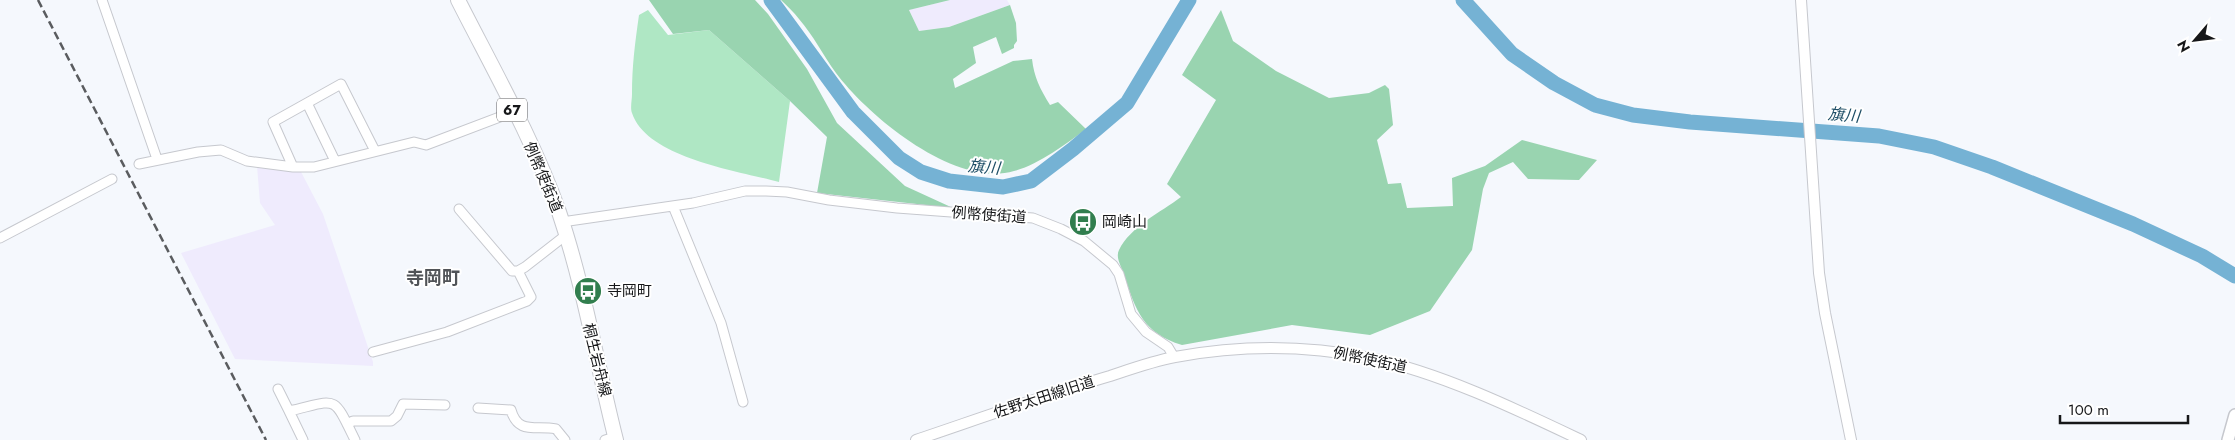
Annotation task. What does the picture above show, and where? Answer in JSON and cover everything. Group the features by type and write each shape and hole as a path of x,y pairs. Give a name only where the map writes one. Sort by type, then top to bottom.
{"main road":[{"name":"例幣使街道","path":"458,0 546,180 564,228"},
{"name":"桐生岩舟線","path":"564,228 612,439"},
{"path":"2228,440 2235,415"}],"street":[{"path":"102,0 157,159"},
{"path":"1801,0 1819,273 1851,440"},
{"path":"294,167 272,122 341,84 375,151"},
{"path":"307,103 336,161"},
{"path":"139,164 157,159 221,150 247,161 294,167 314,167 414,142 426,145 513,112"},
{"path":"0,238 112,179"},
{"name":"例幣使街道","path":"564,228 745,192 766,191 787,192 829,200 1011,216 1046,222 1084,241 1113,265 1119,274 1131,314 1146,332 1168,347 1174,357 1227,350 1263,348 1311,349 1372,358 1437,378 1581,440"},
{"path":"673,206 721,322 744,402"},
{"path":"459,209 512,271 518,271 564,228"},
{"path":"373,352 447,332 528,301 531,297 518,271"},
{"name":"佐野太田線旧道","path":"916,440 1062,390 1174,357"},
{"path":"278,388 303,440"},
{"path":"289,412 329,402 338,406 355,440"},
{"path":"347,424 353,421 391,421 403,404 445,405"},
{"path":"478,408 511,410 519,425 526,428 556,428 565,440"}],"shaded area":[{"path":"950,0 1007,0 1010,5 949,27 919,31 909,10"},
{"path":"257,166 300,170 323,214 373,366 235,359 181,253 275,225 260,203"}],"green space":[{"path":"649,0 755,0 768,14 807,69 837,123 905,186 953,208 817,193 827,137 790,101 709,30 673,34"},
{"path":"781,0 950,0 909,10 919,31 949,27 1010,5 1016,23 1017,41 1014,48 1002,54 996,37 973,47 976,63 953,79 955,88 1013,61 1032,59 1038,83 1050,105 1058,102 1086,129 1042,159 1014,171 991,173 966,169 940,159 915,145 891,128 851,91 836,73 804,25"},
{"path":"648,10 668,35 709,30 790,101 779,182 718,167 674,152 656,141 641,128 631,111 631,106 639,15"},
{"path":"1221,10 1233,41 1276,71 1329,98 1369,93 1385,85 1389,89 1393,125 1377,140 1388,184 1401,183 1407,208 1453,206 1452,178 1485,166 1522,140 1597,160 1579,180 1528,179 1513,162 1489,173 1483,189 1472,250 1430,311 1370,335 1292,325 1182,345 1169,340 1150,327 1137,310 1119,262 1118,253 1124,242 1138,227 1181,197 1167,184 1216,100 1182,75"}],"waterway":[{"name":"旗川","path":"771,0 853,112 899,158 921,172 949,181 1003,187 1031,181 1073,149 1127,103 1189,0"},
{"name":"旗川","path":"1463,0 1512,54 1554,83 1595,105 1633,115 1690,122 1879,136 1934,147 1992,167 2133,224 2202,256 2235,276"}],"railway":[{"path":"38,0 266,440"}],"place":[{"name":"岡崎山","path":"1083,222"},
{"name":"寺岡町","path":"588,291"}],"district":[{"name":"寺岡町","path":"433,278"}]}
